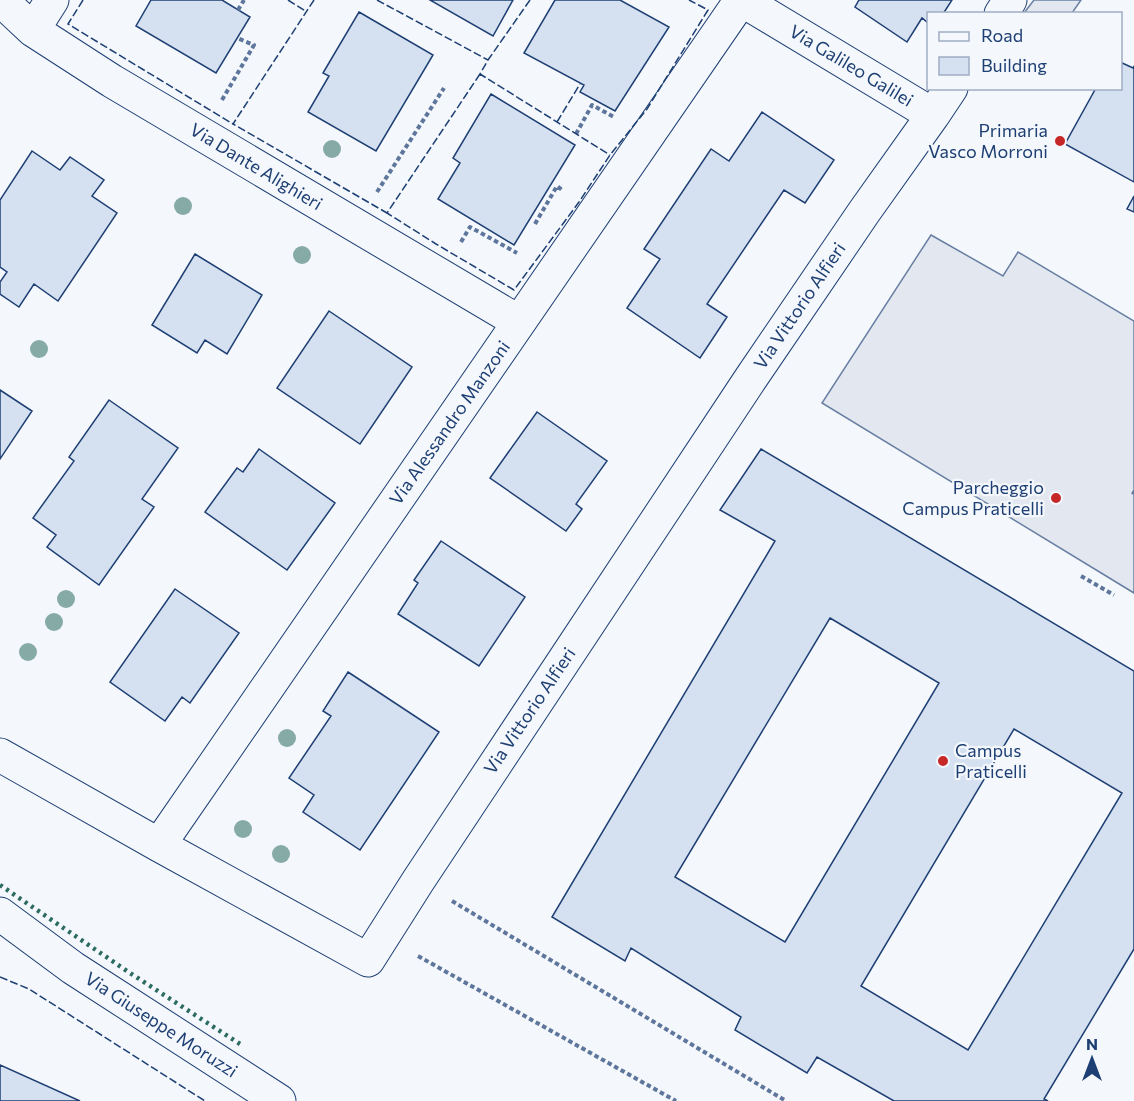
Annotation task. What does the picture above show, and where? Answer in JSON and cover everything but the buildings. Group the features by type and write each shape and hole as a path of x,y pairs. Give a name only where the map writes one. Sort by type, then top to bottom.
{"street":[{"name":"Via Dante Alighieri","path":"1,0 33,30 112,81 519,322"},
{"path":"33,30 52,0"},
{"name":"Via Galileo Galilei","path":"742,0 933,115 950,90"},
{"name":"Via Alessandro Manzoni","path":"159,845 742,0"},
{"name":"Via Vittorio Alfieri","path":"0,754 368,960 751,378 933,115"},
{"name":"Via Giuseppe Moruzzi","path":"0,914 73,968 279,1101"},
{"name":"Via Giuseppe Moruzzi","path":"0,933 73,968"}],"path":[{"path":"238,10 244,0"},
{"path":"202,134 254,45 237,38"},
{"path":"355,226 444,88"},
{"path":"576,134 592,105 617,119"},
{"path":"534,225 557,186 597,212"},
{"path":"440,276 470,227 517,253 523,244"},
{"path":"1081,576 1114,595"},
{"path":"418,881 786,1101"},
{"path":"383,936 676,1101"}],"shaded area":[{"path":"1034,0 1081,0 1073,12 1025,12"},
{"name":"Parcheggio Campus Praticelli","path":"931,235 1003,276 1018,252 1134,321 1134,593 822,403"}],"hedge":[{"path":"0,885 240,1044"}],"fence":[{"path":"83,0 68,24 233,124"},
{"path":"288,0 307,12"},
{"path":"314,0 233,124 387,213"},
{"path":"377,0 488,60"},
{"path":"530,0 480,74 610,155"},
{"path":"480,74 387,213 514,290 579,202 610,155 647,109 708,10 689,0"},
{"path":"557,122 580,84"},
{"path":"0,977 29,989 205,1101"}],"place":[{"name":"Primaria Vasco Morroni","path":"1060,141"},
{"name":"Parcheggio Campus Praticelli","path":"1056,498"},
{"name":"Campus Praticelli","path":"943,761"}]}
